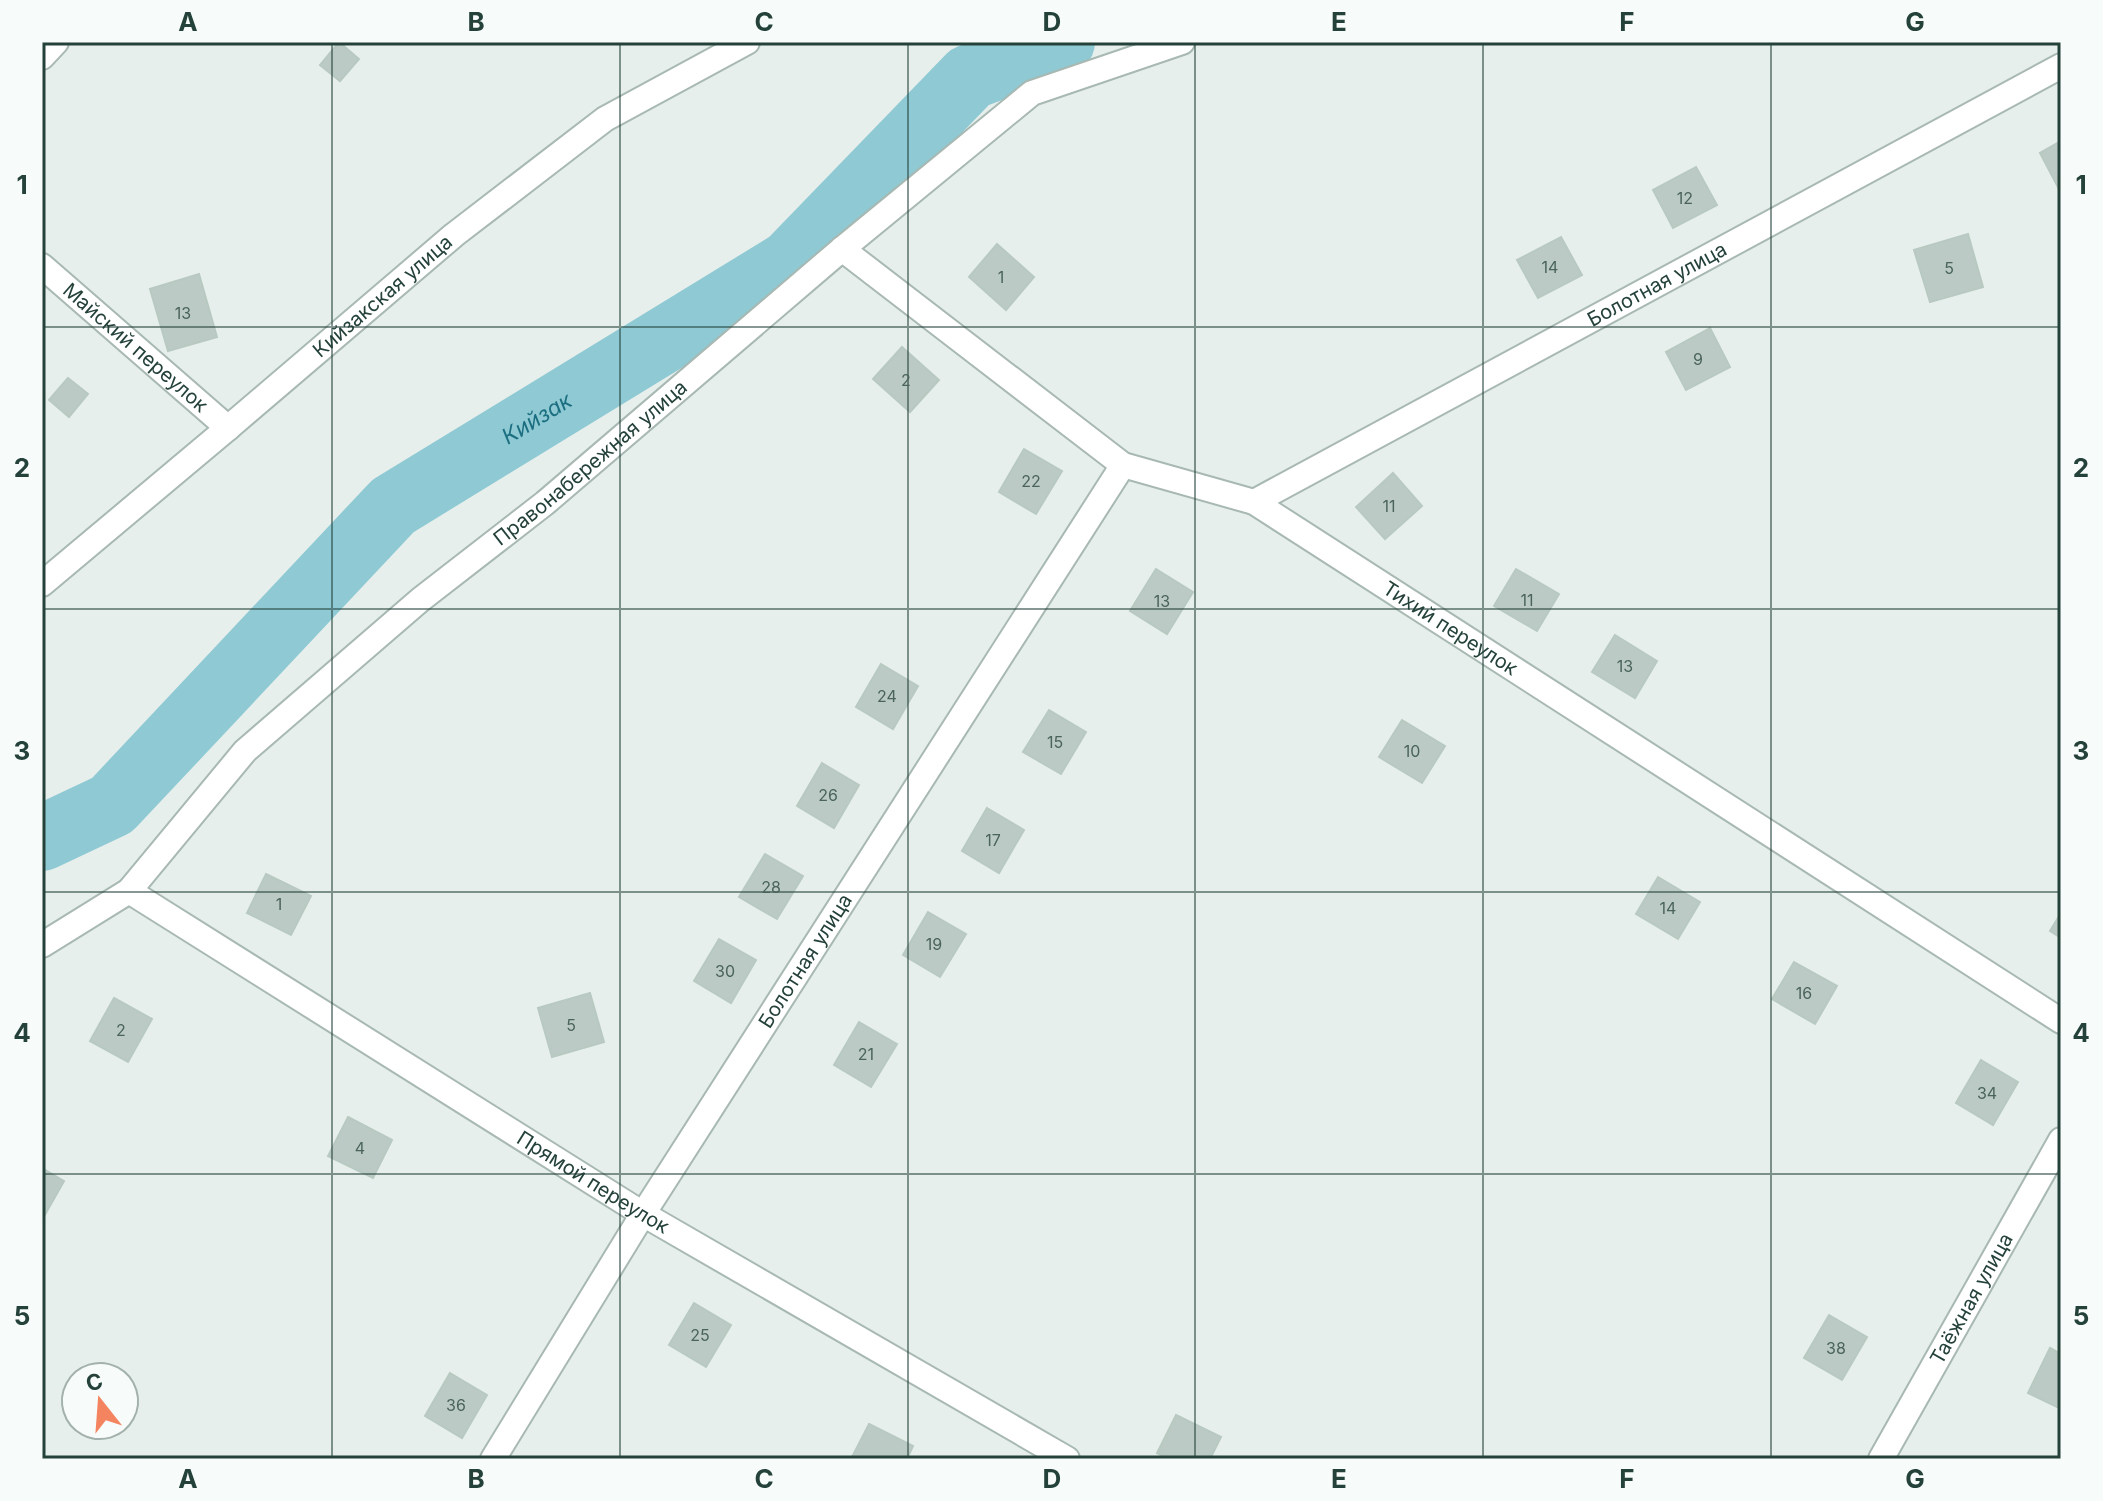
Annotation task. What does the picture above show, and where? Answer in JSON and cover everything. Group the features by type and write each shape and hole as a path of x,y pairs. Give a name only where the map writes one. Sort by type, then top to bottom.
{"street":[{"path":"42,57 56,42"},
{"name":"Кийзакская улица","path":"42,584 454,235 605,119 747,42"},
{"name":"Правонабережная улица","path":"42,945 129,891 245,751 420,600 557,493 842,249 1032,93 1182,42"},
{"name":"Болотная улица","path":"1254,502 2061,66"},
{"name":"Тихий переулок","path":"842,249 1123,465 1254,502 2061,1021"},
{"name":"Майский переулок","path":"42,266 228,428"},
{"name":"Болотная улица","path":"493,1459 643,1214 1123,465"},
{"name":"Прямой переулок","path":"129,891 643,1214 1067,1459"},
{"name":"Таёжная улица","path":"1881,1459 2061,1140"}],"building":[{"path":"339,42 359,59 340,81 320,65"},
{"path":"2061,141 2061,191 2060,191 2040,153"},
{"path":"1696,167 1717,205 1673,228 1653,190"},
{"path":"1968,234 1983,287 1930,302 1914,250"},
{"path":"1561,237 1582,275 1538,298 1517,260"},
{"path":"997,244 1034,277 1006,310 969,277"},
{"path":"199,274 217,337 168,351 150,289"},
{"path":"1710,328 1730,367 1686,390 1666,352"},
{"path":"902,347 939,380 910,412 873,379"},
{"path":"68,378 88,394 69,417 49,400"},
{"path":"1024,449 1062,471 1036,514 999,492"},
{"path":"1393,473 1422,506 1385,539 1356,507"},
{"path":"1156,569 1193,592 1167,634 1130,611"},
{"path":"1516,569 1559,594 1537,631 1494,606"},
{"path":"1615,635 1657,661 1635,698 1592,672"},
{"path":"881,664 918,686 893,729 856,707"},
{"path":"1049,710 1086,732 1061,774 1023,752"},
{"path":"1402,720 1445,746 1422,783 1379,757"},
{"path":"822,763 859,785 834,828 797,806"},
{"path":"987,808 1024,830 999,873 962,851"},
{"path":"765,854 803,876 777,919 739,897"},
{"path":"266,874 311,896 291,935 247,913"},
{"path":"1658,877 1700,902 1678,939 1636,914"},
{"path":"928,912 966,934 940,977 903,955"},
{"path":"2061,913 2061,938 2050,931"},
{"path":"719,939 756,960 731,1003 694,981"},
{"path":"1794,962 1837,986 1815,1024 1772,999"},
{"path":"590,993 604,1042 552,1057 538,1008"},
{"path":"114,998 152,1019 128,1062 90,1041"},
{"path":"859,1022 897,1044 871,1087 834,1065"},
{"path":"1981,1060 2018,1082 1993,1125 1956,1103"},
{"path":"348,1117 392,1140 373,1178 328,1156"},
{"path":"42,1168 64,1181 42,1220"},
{"path":"694,1303 731,1325 706,1367 669,1345"},
{"path":"1829,1315 1867,1337 1842,1380 1804,1358"},
{"path":"2050,1348 2061,1354 2061,1409 2028,1393"},
{"path":"450,1373 487,1395 462,1438 425,1416"},
{"path":"1176,1415 1221,1437 1210,1459 1168,1459 1157,1453"},
{"path":"869,1424 913,1446 907,1459 851,1459"}],"waterway":[{"name":"Кийзак","path":"42,838 112,805 393,506 790,263 970,77 1062,42"}]}
